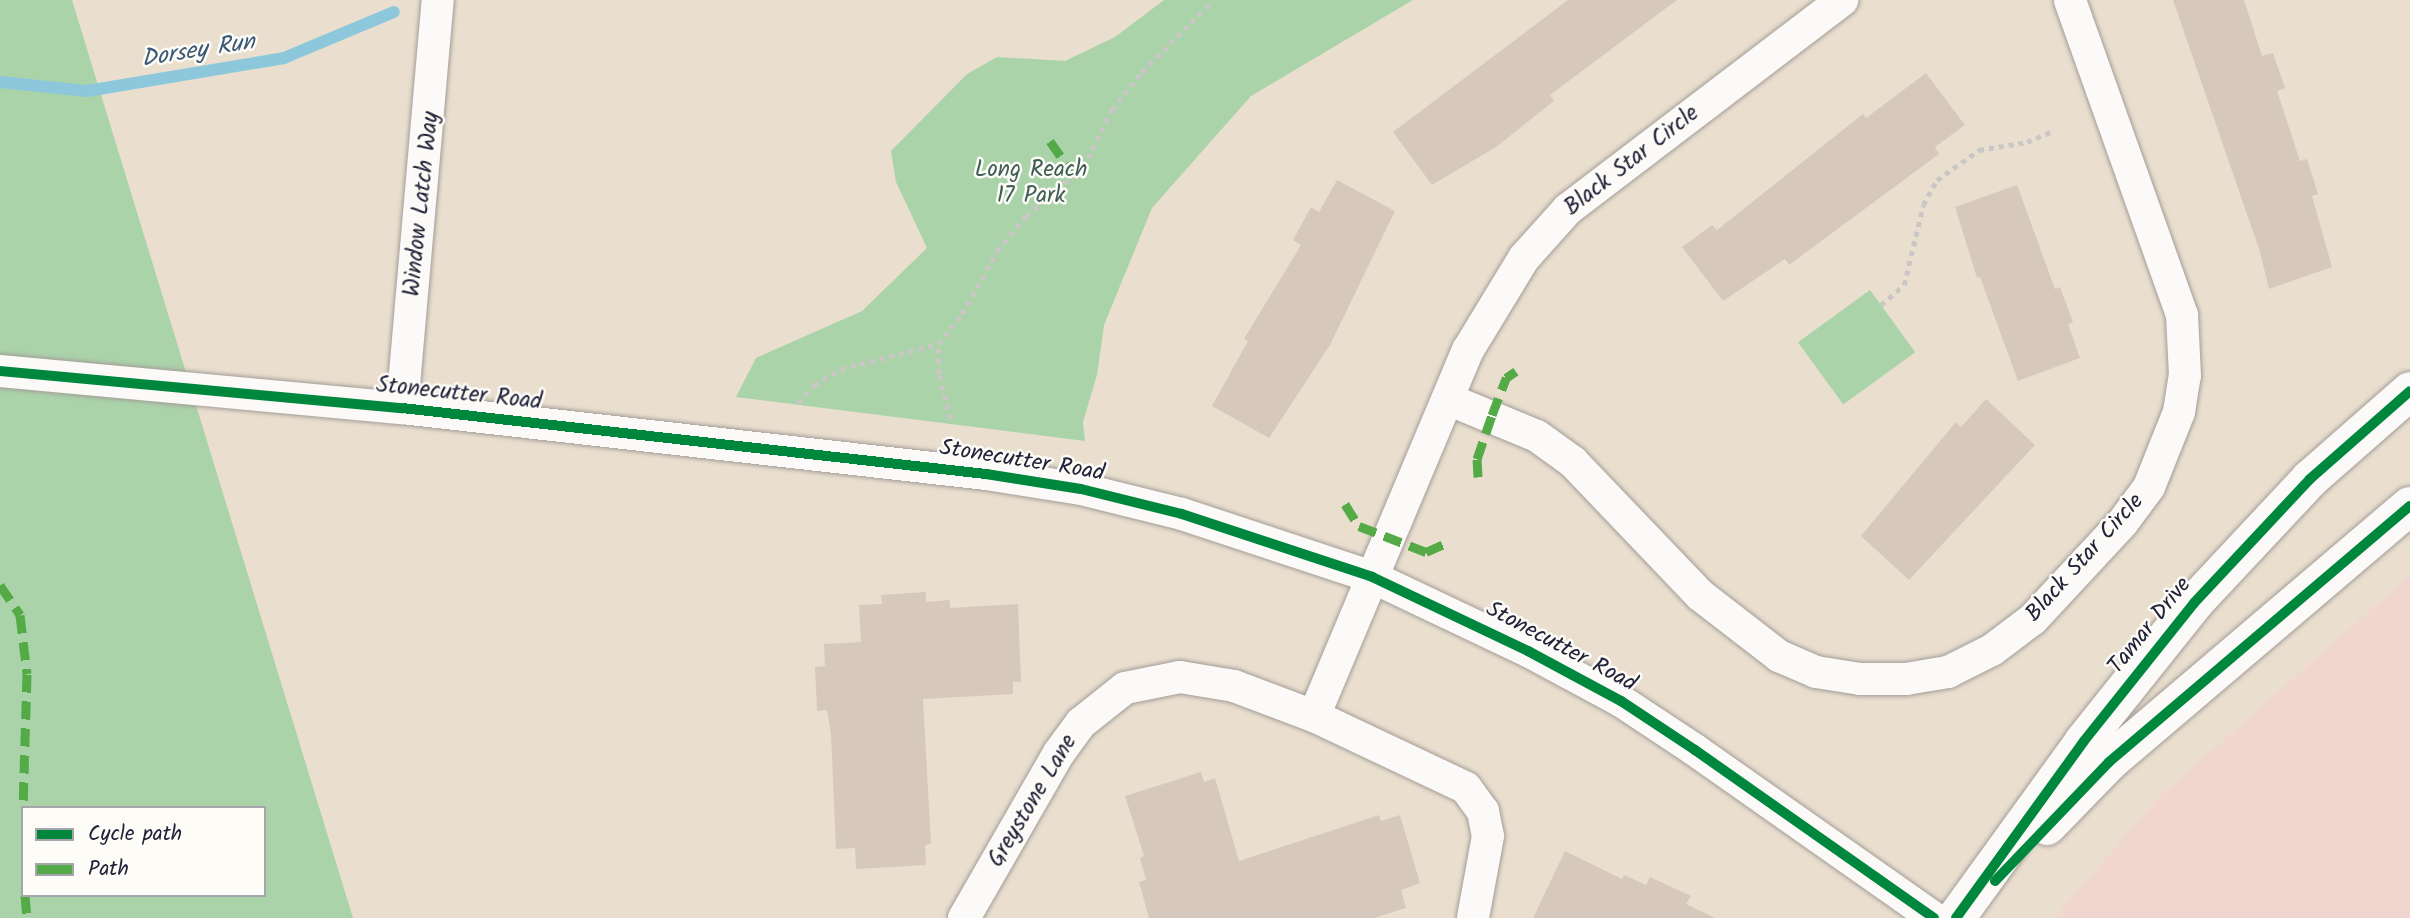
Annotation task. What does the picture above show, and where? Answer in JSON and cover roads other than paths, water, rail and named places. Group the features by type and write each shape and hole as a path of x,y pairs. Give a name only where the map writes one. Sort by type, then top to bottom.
{"street":[{"name":"Window Latch Way","path":"402,408 438,0"},
{"name":"Black Star Circle","path":"1372,577 1493,304 1524,258 1568,209 1842,0"},
{"name":"Black Star Circle","path":"1450,400 1537,436 1573,462 1700,595 1779,656 1816,672 1860,679 1906,679 1948,672 1992,650 2033,619 2123,522 2149,486 2179,412 2185,376 2182,315 2070,0"},
{"name":"Stonecutter Road","path":"0,372 402,408 986,474 1081,489 1182,514 1372,577 1528,651 1621,701 1934,918"},
{"name":"Tamar Drive","path":"1958,918 2084,741 2194,603 2310,479 2410,391"},
{"name":"Tamar Drive","path":"1958,918 2109,762 2410,506"},
{"path":"1314,716 1372,577"},
{"name":"Greystone Lane","path":"964,918 1059,753 1082,723 1125,688 1154,678 1201,678 1314,716 1466,788 1483,811 1489,836 1473,918"}],"waterway":[{"name":"Dorsey Run","path":"0,82 87,91 284,58 394,12"}],"park label":[{"name":"Long Reach 17 Park","path":"1031,183"}]}
